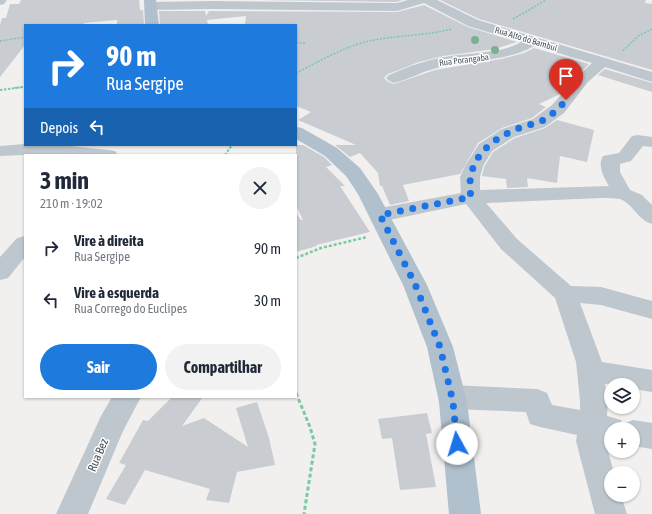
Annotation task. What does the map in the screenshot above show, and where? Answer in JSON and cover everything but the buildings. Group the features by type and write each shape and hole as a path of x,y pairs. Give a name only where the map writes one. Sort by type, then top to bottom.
{"main road":[{"path":"150,3 152,24"},
{"path":"297,133 332,152 353,172 368,194 385,224 415,284 440,347 452,397 464,514"}],"street":[{"path":"150,3 397,7 422,0"},
{"name":"Rua Alto do Bambuí","path":"427,0 473,23 652,77"},
{"name":"Rua Porangaba","path":"394,78 411,70 430,64 509,53 521,49 533,41"},
{"path":"602,428 594,401 589,362 565,294 509,244 483,214 471,197 469,184 470,177 485,148 508,133 539,123 558,109 583,79 606,64"},
{"path":"622,192 612,172 610,160 625,157 638,140 652,142"},
{"path":"111,154 120,146"},
{"path":"0,151 45,149 99,154"},
{"path":"385,224 471,197 622,192 632,197 652,217"},
{"path":"0,272 24,245"},
{"path":"565,294 601,296 652,310"},
{"path":"590,371 652,381"},
{"path":"452,397 537,401 540,415 602,428"},
{"name":"Rua Bez","path":"72,514 111,425 126,398"},
{"path":"602,428 590,441 611,514"},
{"path":"640,434 652,436"}],"path":[{"path":"496,30 512,19 523,16 534,6 546,0"},
{"path":"297,73 356,45 368,41 424,35 473,23"},
{"path":"606,64 638,36 652,29"},
{"path":"0,41 24,36"},
{"path":"297,43 305,43"},
{"path":"0,90 24,87"},
{"path":"297,258 385,224"},
{"path":"297,395 310,426 315,444 304,514"}],"route":[{"path":"457,444 453,402 440,347 415,284 380,215 471,197 469,184 470,177 474,166 485,148 490,143 508,133 539,123 558,109 566,100"}]}
